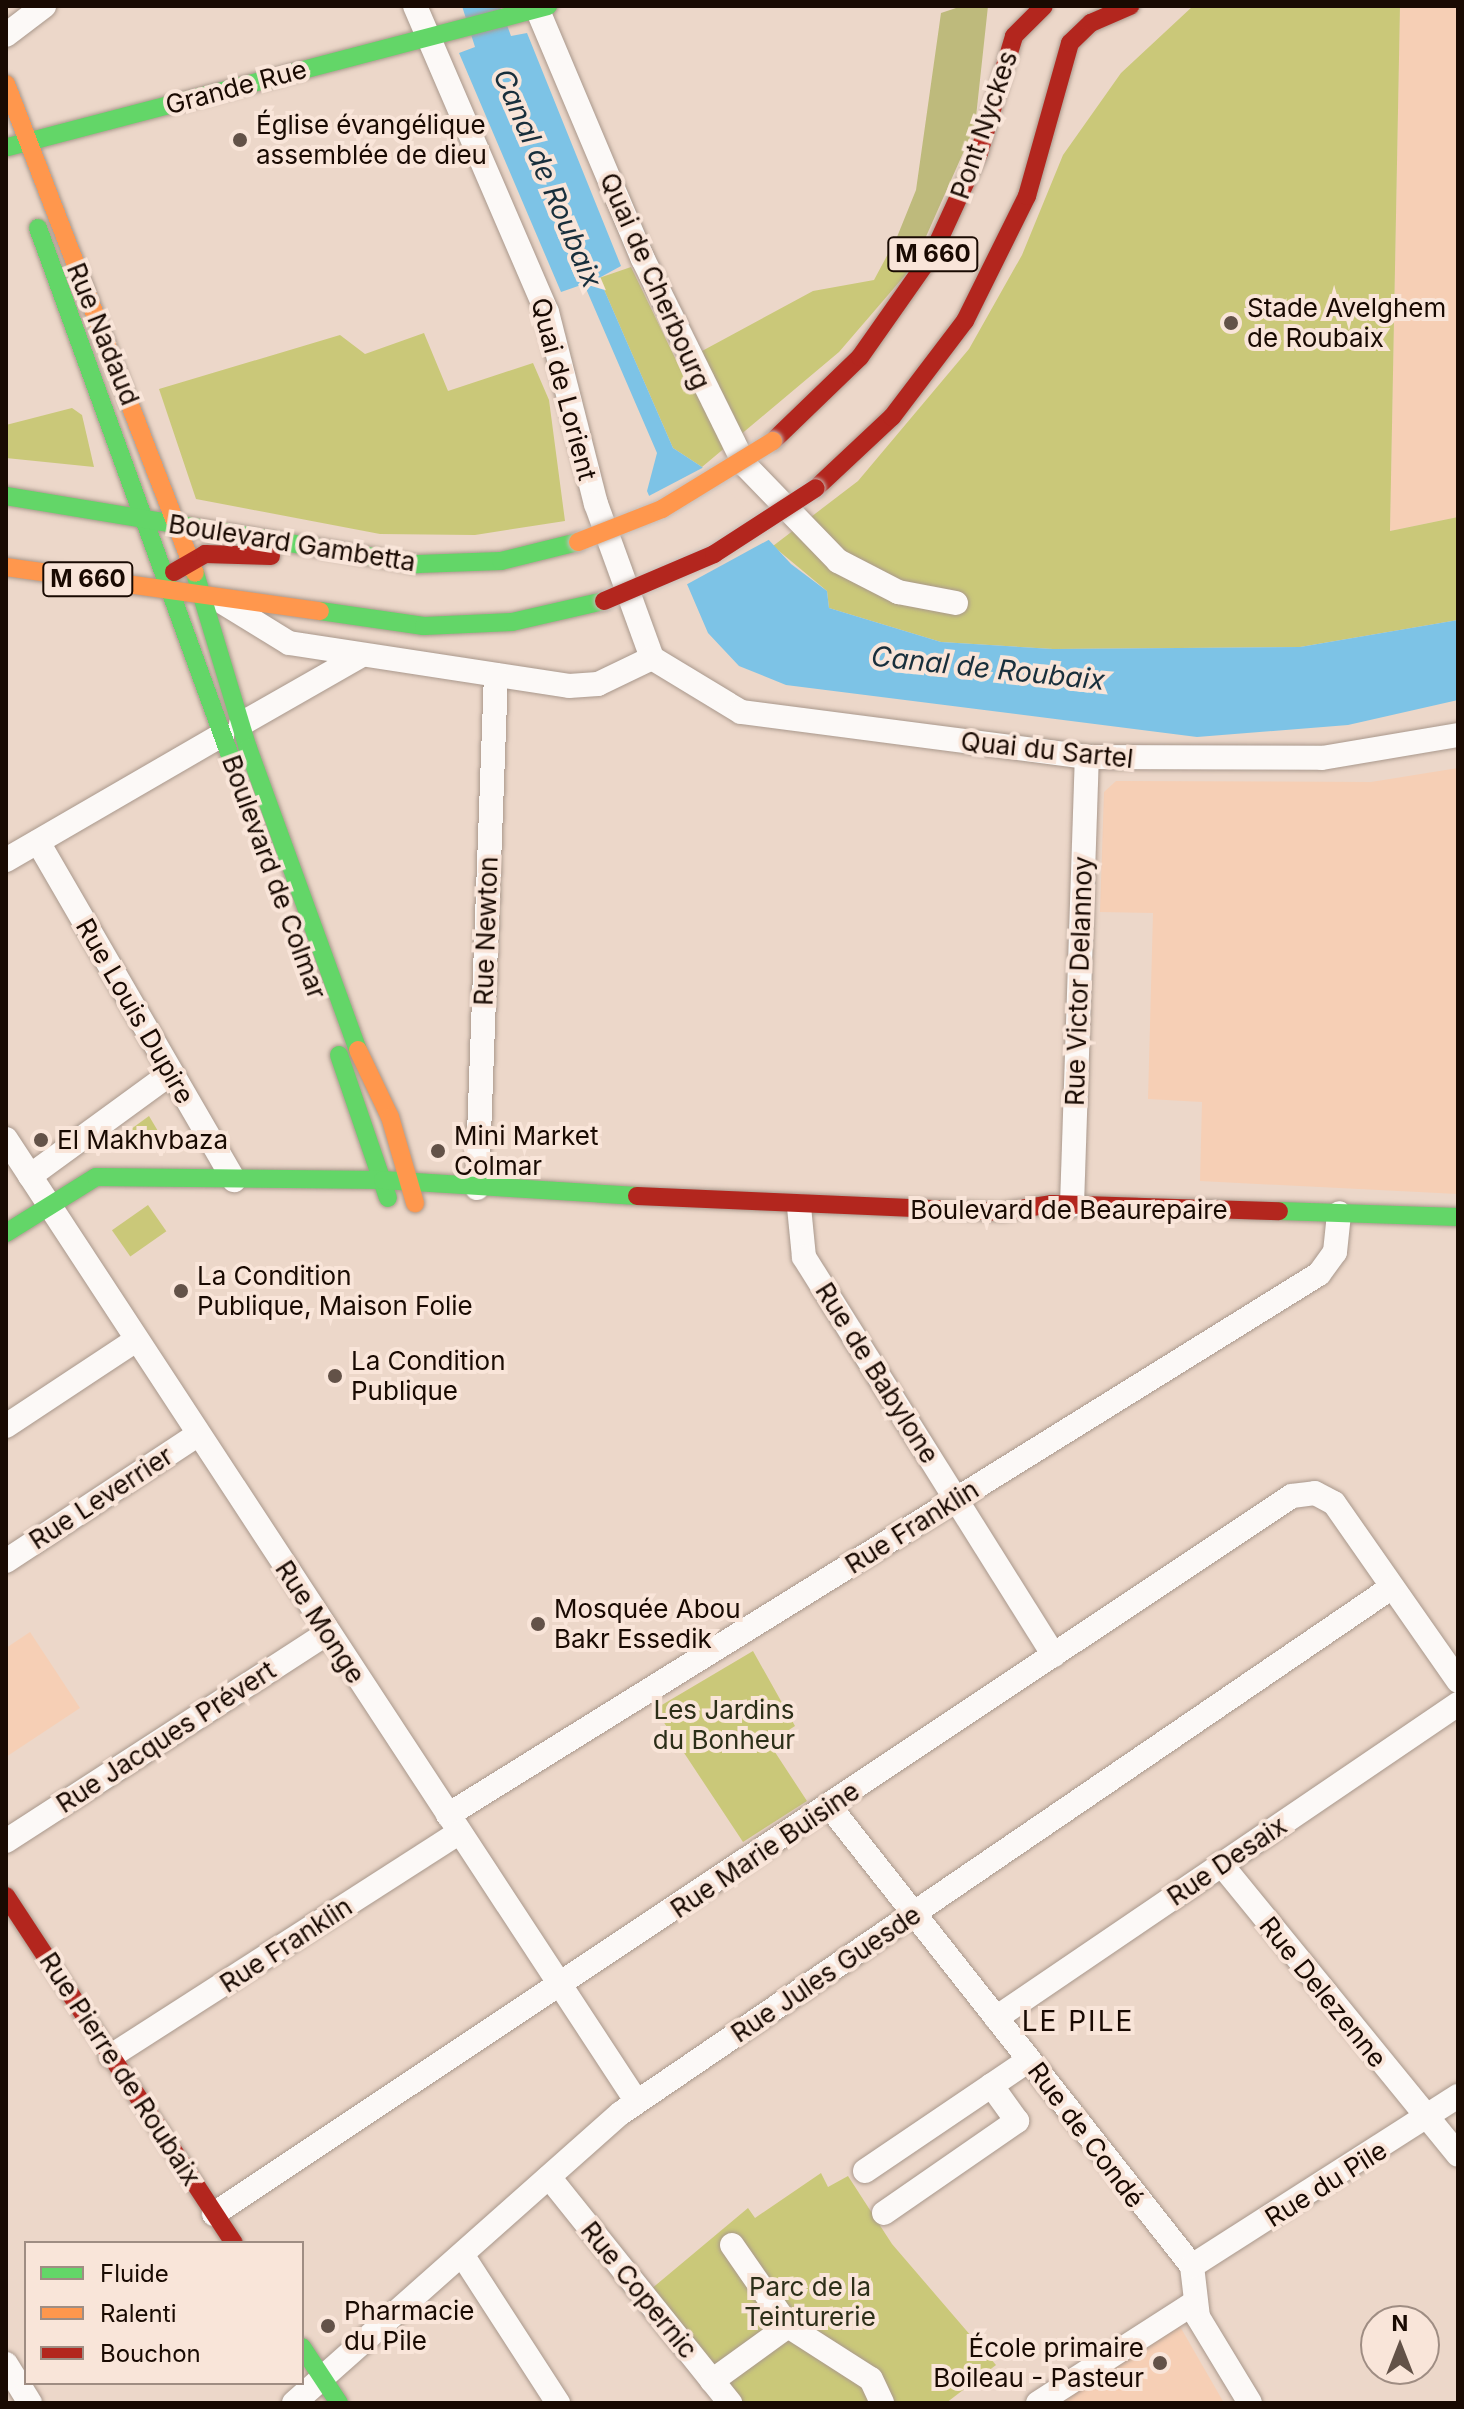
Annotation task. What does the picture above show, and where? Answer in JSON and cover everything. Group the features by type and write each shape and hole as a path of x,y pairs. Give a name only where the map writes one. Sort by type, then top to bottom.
{"main road":[{"name":"M 660","path":"1020,15 1044,6"},
{"name":"M 660","path":"6,567 210,598 445,626 543,617 604,601 714,554 816,488 908,399 976,304 1027,196 1060,75 1076,35 1130,6"},
{"name":"Grande Rue","path":"12,145 540,7"},
{"name":"Pont Nyckes","path":"578,542 662,509 773,441 860,357 933,253 969,178 1020,15"},
{"path":"6,84 12,145"},
{"name":"Rue Nadaud","path":"12,145 156,556"},
{"name":"Rue Nadaud","path":"12,145 190,560"},
{"name":"Boulevard Gambetta","path":"6,496 418,564 501,561 578,542"},
{"path":"6,553 111,567 173,549 178,526"},
{"path":"169,591 175,571 190,560 241,551 355,568 418,564"},
{"name":"Boulevard de Colmar","path":"156,556 232,730 412,1181 415,1203"},
{"name":"Boulevard de Colmar","path":"190,560 210,598 232,730 390,1202"},
{"name":"Boulevard de Beaurepaire","path":"6,1233 47,1202 96,1177 412,1181 477,1188 799,1207 1001,1212 1072,1205 1451,1217"},
{"name":"Boulevard de Beaurepaire","path":"234,1180 390,1202 727,1204"},
{"path":"1451,1217 1456,1239"},
{"name":"Rue Pierre de Roubaix","path":"6,1896 233,2241"},
{"path":"304,2350 339,2403"}],"street":[{"path":"6,35 44,6"},
{"name":"Quai de Lorient","path":"415,6 547,312 596,504 652,658"},
{"name":"Quai de Cherbourg","path":"540,7 721,427 806,534 875,582 956,603"},
{"path":"210,598 283,641 579,688 652,658"},
{"path":"6,860 364,655"},
{"name":"Quai du Sartel","path":"652,658 741,712 1087,757 1322,758 1458,735"},
{"name":"Rue Newton","path":"477,1188 496,675"},
{"name":"Rue Victor Delannoy","path":"1072,1205 1087,757"},
{"name":"Rue Louis Dupire","path":"38,842 234,1180"},
{"path":"30,1176 170,1074"},
{"name":"Rue Monge","path":"6,1139 197,1435 637,2102"},
{"name":"Rue de Babylone","path":"799,1207 804,1257 1054,1655"},
{"name":"Rue Franklin","path":"111,2056 454,1824 956,1499 1319,1274 1335,1252 1339,1213"},
{"path":"6,1426 136,1340"},
{"name":"Rue Leverrier","path":"6,1561 197,1435"},
{"name":"Rue Marie Buisine","path":"214,2214 561,1987 1283,1501 1315,1493 1334,1503 1392,1587"},
{"path":"1392,1587 1458,1681"},
{"name":"Rue Jules Guesde","path":"294,2403 637,2102 1392,1587"},
{"name":"Rue Jacques Prévert","path":"6,1841 327,1633"},
{"name":"Rue Desaix","path":"996,2018 1458,1704"},
{"name":"Rue de Condé","path":"830,1807 1192,2266"},
{"name":"Rue Delezenne","path":"1221,1864 1425,2119 1458,2155"},
{"path":"865,2171 1029,2060"},
{"path":"884,2213 1017,2121 991,2085"},
{"name":"Rue du Pile","path":"1192,2266 1458,2096"},
{"name":"Rue Copernic","path":"549,2177 730,2403"},
{"path":"732,2245 788,2326 871,2379 882,2403"},
{"path":"463,2256 558,2403"},
{"path":"1192,2266 1194,2303 1250,2403"},
{"path":"1038,2403 1194,2303"},
{"path":"712,2381 788,2326"},
{"path":"6,2364 30,2403"}],"shaded area":[{"path":"962,6 988,6 975,126 913,266 897,237 916,190 941,13"},
{"path":"1400,6 1458,6 1458,517 1390,531"},
{"path":"1458,768 1458,1194 1200,1181 1202,1102 1148,1099 1153,913 1100,912 1104,792 1116,781 1371,782"},
{"path":"30,1632 80,1708 6,1757 6,1648"},
{"name":"École primaire Boileau - Pasteur","path":"1178,2323 1224,2403 1059,2403"}],"green space":[{"path":"1193,6 1400,6 1390,531 1458,517 1458,620 1300,647 1053,649 941,642 829,608 827,591 773,546 858,481 969,349 1022,255 1063,155 1121,73"},
{"path":"897,237 913,266 839,352 702,467 673,448 599,278 631,267 678,364 813,291 874,280"},
{"path":"424,333 448,391 533,363 549,400 565,521 475,535 380,534 196,499 159,389 340,335 365,354"},
{"path":"72,408 82,415 94,467 6,458 6,425"},
{"path":"149,1116 168,1148 101,1151"},
{"path":"148,1205 166,1231 130,1256 112,1230"},
{"name":"Les Jardins du Bonheur","path":"753,1651 795,1726 769,1743 807,1801 743,1842 655,1709"},
{"name":"Parc de la Teinturerie","path":"821,2173 828,2187 848,2176 892,2244 996,2365 946,2403 743,2403 650,2290 748,2208 755,2218"}],"water":[{"name":"Canal de Roubaix","path":"462,6 500,6 511,36 527,33 621,266 599,278 673,448 702,467 791,564 827,591 829,608 941,642 1053,649 1300,647 1458,620 1458,700 1348,725 1197,737 786,685 739,666 708,633 647,491 657,453 584,284 561,292 459,53 475,47"}],"pier":[{"path":"706,466 772,538 682,587 645,498"}],"traffic: fast":[{"path":"8,147 548,6"},
{"path":"38,228 232,761"},
{"path":"6,496 418,564 501,561 578,542"},
{"path":"195,573 248,748 358,1050"},
{"path":"320,611 424,626 512,622 604,601"},
{"path":"339,1055 388,1198"},
{"path":"6,1233 96,1177 383,1180 637,1196"},
{"path":"1279,1211 1458,1217"},
{"path":"304,2350 339,2403"}],"traffic: slow":[{"path":"6,84 195,573"},
{"path":"578,542 662,509 773,441"},
{"path":"6,567 320,611"},
{"path":"358,1050 390,1117 415,1203"}],"traffic: jam":[{"path":"773,441 860,357 933,253 979,153 1014,36 1044,6"},
{"path":"816,488 892,417 965,321 1027,196 1070,43 1091,23 1130,6"},
{"path":"604,601 714,554 816,488"},
{"path":"174,572 205,554 271,556"},
{"path":"637,1196 1001,1212 1052,1204 1279,1211"},
{"path":"6,1896 233,2241"}],"place":[{"name":"Église évangélique assemblée de dieu","path":"240,140"},
{"name":"Stade Avelghem de Roubaix","path":"1231,323"},
{"name":"El Makhvbaza","path":"41,1140"},
{"name":"Mini Market Colmar","path":"438,1151"},
{"name":"La Condition Publique, Maison Folie","path":"181,1291"},
{"name":"La Condition Publique","path":"335,1376"},
{"name":"Mosquée Abou Bakr Essedik","path":"538,1624"},
{"name":"Pharmacie du Pile","path":"328,2326"},
{"name":"École primaire Boileau - Pasteur","path":"1160,2363"}],"district":[{"name":"LE PILE","path":"1078,2021"}]}
